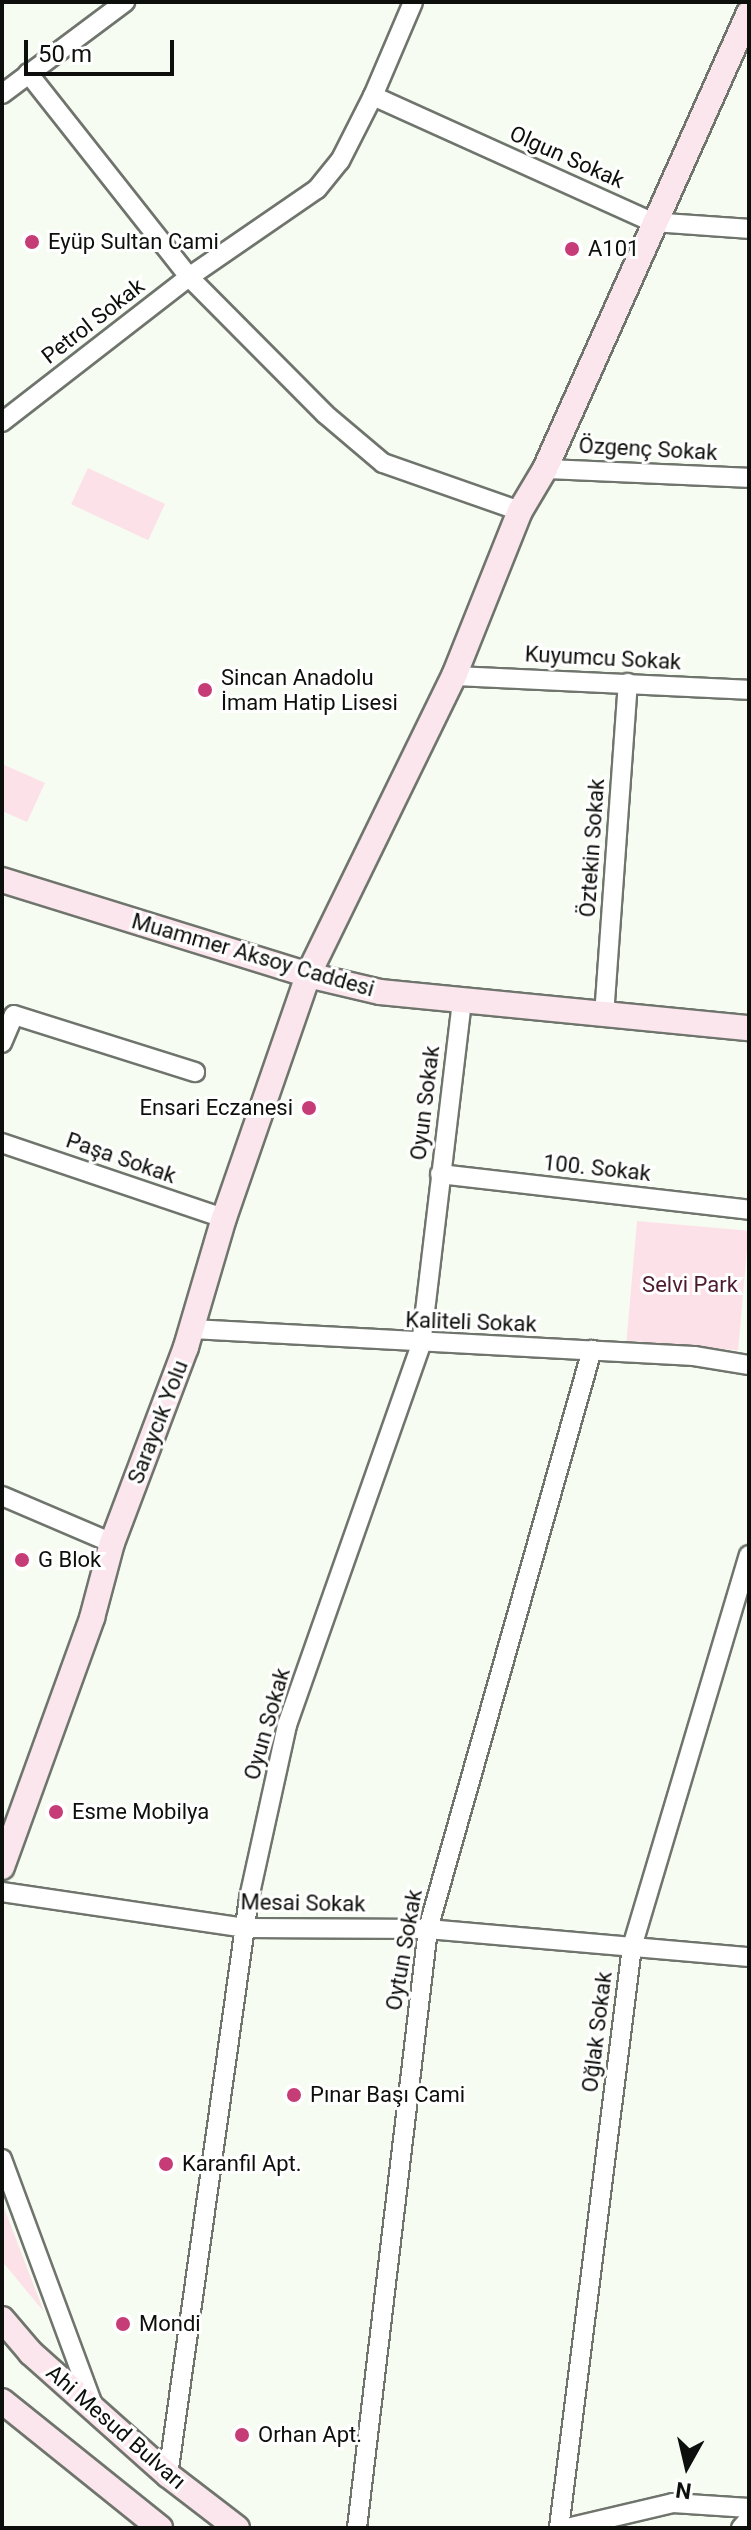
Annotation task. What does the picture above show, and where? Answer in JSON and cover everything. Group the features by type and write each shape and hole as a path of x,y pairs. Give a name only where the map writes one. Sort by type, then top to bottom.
{"main road":[{"name":"Saraycık Yolu","path":"2,1865 92,1618 112,1543 192,1329 224,1218 308,975 454,676 520,511 545,469 652,222 749,13"},
{"name":"Muammer Aksoy Caddesi","path":"2,880 308,975 380,992 749,1028"},
{"path":"2,2298 31,2353"},
{"name":"Ahi Mesud Bulvarı","path":"2,2319 31,2353 168,2475 237,2528"},
{"path":"6,2404 160,2528"}],"street":[{"path":"2,94 111,18 125,2"},
{"name":"Petrol Sokak","path":"2,422 189,277 317,189 340,161 373,96 413,2"},
{"path":"28,73 189,277 325,414 383,463 520,511"},
{"name":"Olgun Sokak","path":"373,96 652,222 749,229"},
{"name":"Özgenç Sokak","path":"545,469 749,478"},
{"name":"Kuyumcu Sokak","path":"454,676 749,690"},
{"name":"Öztekin Sokak","path":"604,1016 628,683"},
{"name":"Oyun Sokak","path":"168,2475 246,1928 287,1725 421,1345 462,999"},
{"path":"2,1043 14,1015 195,1072"},
{"name":"Paşa Sokak","path":"2,1143 224,1218"},
{"name":"100. Sokak","path":"440,1174 749,1210"},
{"name":"Kaliteli Sokak","path":"192,1329 421,1345 592,1350 749,1365"},
{"name":"Oytun Sokak","path":"357,2528 428,1929 592,1350"},
{"path":"2,1496 112,1543"},
{"name":"Oğlak Sokak","path":"559,2528 632,1947 749,1555"},
{"name":"Mesai Sokak","path":"2,1892 246,1928 428,1929 749,1957"},
{"path":"2,2159 93,2405"},
{"path":"567,2528 673,2503 749,2508"},
{"path":"741,2528 749,2519"}],"green space":[{"path":"88,468 165,504 148,540 71,504"},
{"path":"2,764 45,783 27,822 2,811"},
{"name":"Selvi Park","path":"637,1221 749,1231 738,1350 627,1341"},
{"path":"3,2205 44,2312 2,2261"}],"place":[{"name":"Eyüp Sultan Cami","path":"32,242"},
{"name":"A101","path":"572,249"},
{"name":"Sincan Anadolu İmam Hatip Lisesi","path":"205,690"},
{"name":"Ensari Eczanesi","path":"309,1108"},
{"name":"G Blok","path":"22,1560"},
{"name":"Esme Mobilya","path":"56,1812"},
{"name":"Pınar Başı Cami","path":"294,2095"},
{"name":"Karanfil Apt.","path":"166,2164"},
{"name":"Mondi","path":"123,2324"},
{"name":"Orhan Apt.","path":"242,2435"}]}
